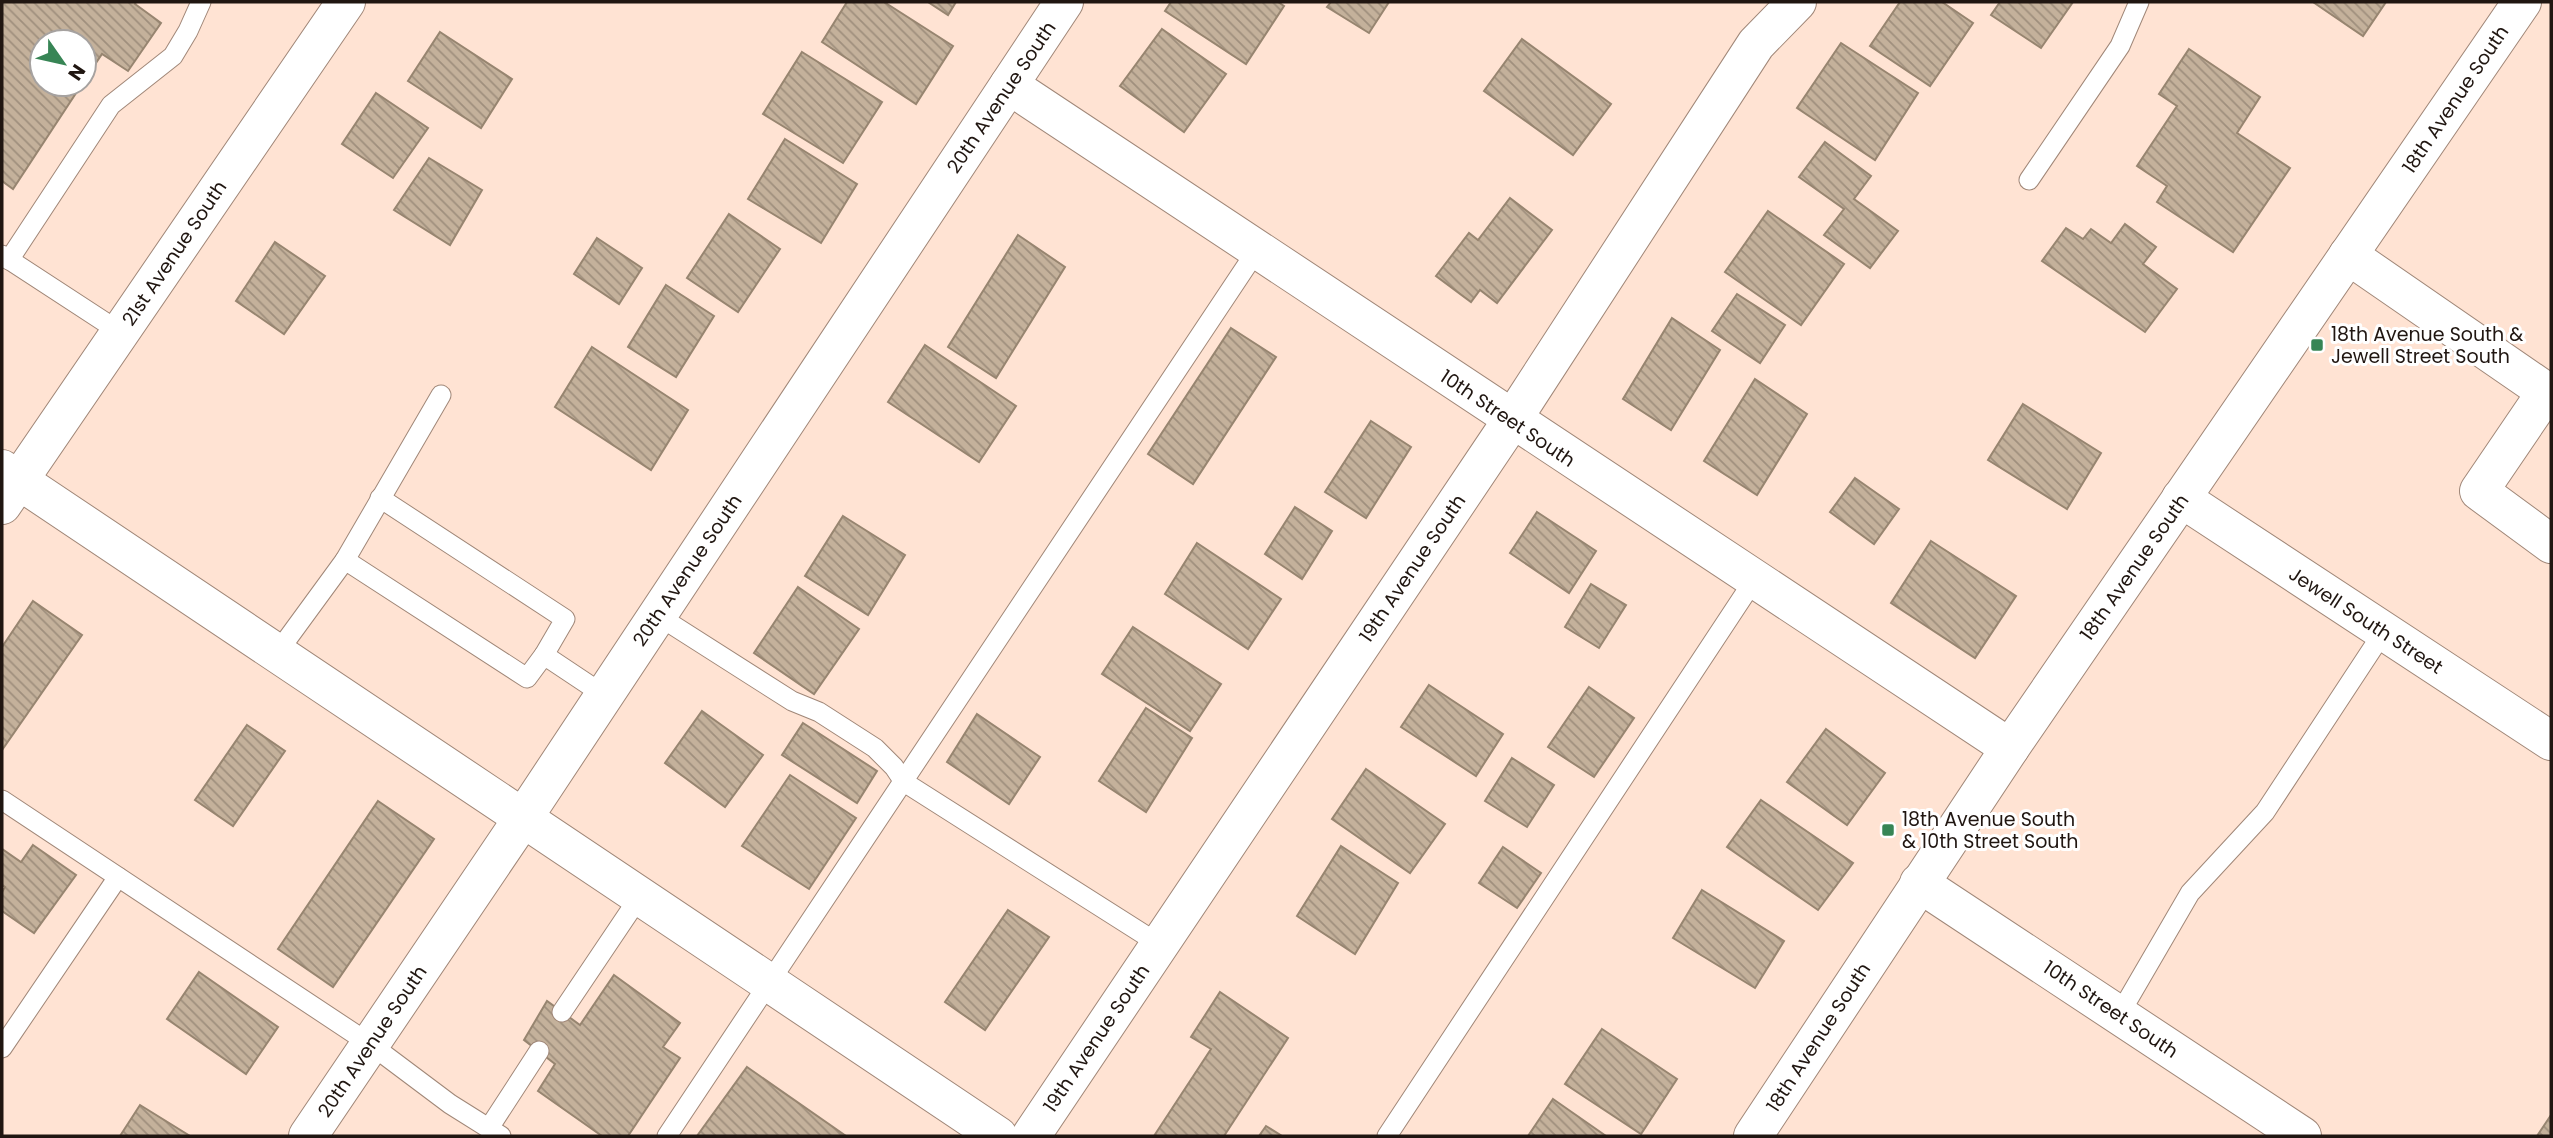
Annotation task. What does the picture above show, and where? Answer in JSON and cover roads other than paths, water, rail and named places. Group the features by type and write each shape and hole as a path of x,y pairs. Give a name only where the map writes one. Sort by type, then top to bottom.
{"street":[{"name":"21st Avenue South","path":"7,484 120,332 346,2"},
{"name":"20th Avenue South","path":"308,1136 523,818 1064,2"},
{"name":"19th Avenue South","path":"1031,1136 1512,420 1756,44 1797,2"},
{"name":"18th Avenue South","path":"1763,1133 1919,883 2522,2"},
{"name":"10th Street South","path":"1009,85 2010,748"},
{"path":"2348,255 2549,393 2479,491 2551,544"},
{"path":"7,484 277,653 998,1136"},
{"name":"Jewell South Street","path":"2181,498 2551,741"},
{"name":"10th Street South","path":"1919,883 2302,1136"}],"lane":[{"path":"120,332 5,258 111,105 173,57 201,2"},
{"path":"2029,180 2120,46 2139,2"},
{"path":"667,1136 1257,250"},
{"path":"277,653 345,560 441,395"},
{"path":"345,560 527,678 565,619 380,498"},
{"path":"1387,1136 1754,580"},
{"path":"657,615 792,701 819,712 875,748 894,767 904,782 1159,944"},
{"path":"2119,1015 2190,893 2265,812 2384,631"},
{"path":"544,655 604,695"},
{"path":"2,800 370,1044 450,1104 495,1132 539,1051"},
{"path":"2,1048 118,877"},
{"path":"562,1012 640,896"}],"place":[{"name":"18th Avenue South & Jewell Street South","path":"2317,345"},
{"name":"18th Avenue South & 10th Street South","path":"1888,830"}]}
